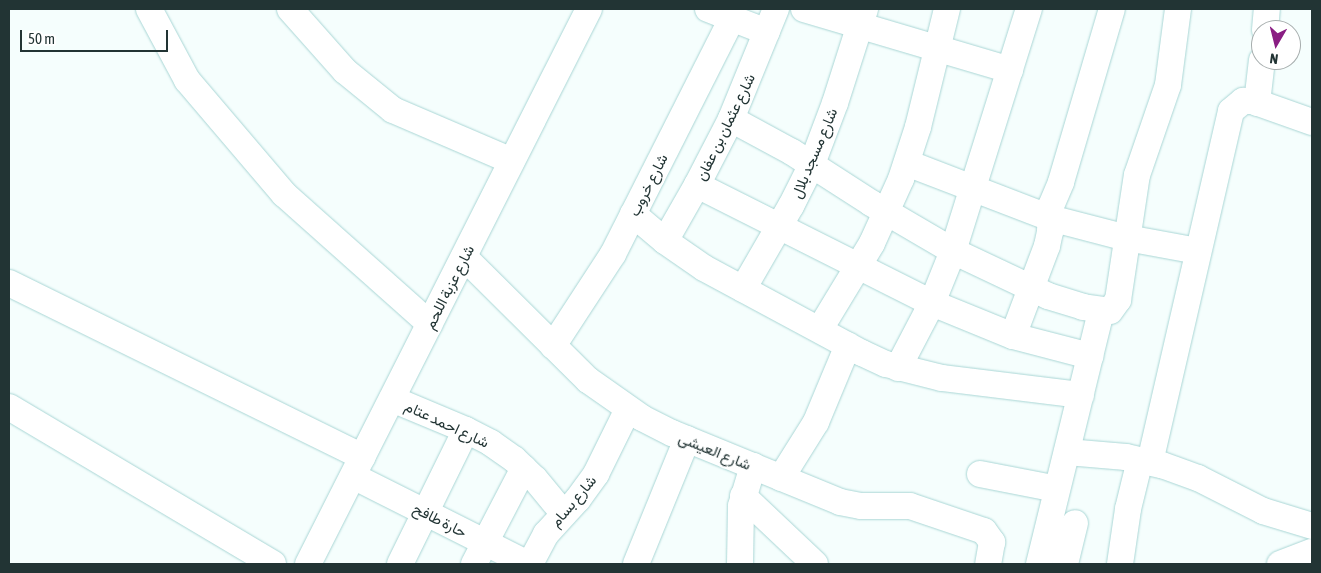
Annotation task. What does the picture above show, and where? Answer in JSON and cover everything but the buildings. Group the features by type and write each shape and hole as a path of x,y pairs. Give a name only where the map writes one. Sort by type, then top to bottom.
{"street":[{"path":"149,9 187,80 284,194 430,324"},
{"path":"290,9 345,71 393,110 512,161"},
{"name":"شارع عزبة اللحم","path":"315,562 358,467 589,9"},
{"path":"804,9 862,17 937,48 1010,70"},
{"path":"820,329 887,212 907,162 923,110 947,9"},
{"path":"898,368 932,302 953,251 1029,9"},
{"path":"1013,336 1047,246 1051,206 1061,182 1112,9"},
{"path":"731,119 812,164 953,251 1065,302 1101,311 1110,311 1117,305 1140,163 1168,85 1178,9"},
{"path":"720,14 772,20"},
{"name":"شارع خروب","path":"553,346 596,282 633,214 720,14"},
{"name":"شارع مسجد بلال","path":"743,289 780,226 812,164 832,111 862,17"},
{"name":"شارع عثمان بن عفان","path":"664,241 697,185 731,119 772,20"},
{"path":"1257,103 1261,70"},
{"path":"1120,564 1128,509 1145,461 1231,111 1243,101 1257,103 1312,122"},
{"path":"907,162 1050,218 1127,238 1198,251"},
{"path":"697,185 932,302 1013,336 1090,356"},
{"path":"633,214 664,241 704,268 820,329 848,346 898,368 942,378 1081,395"},
{"name":"شارع العيشى","path":"464,257 588,380 628,409 657,426 780,478 851,505 910,506 984,531 992,542 988,564"},
{"name":"حارة طافح","path":"9,283 358,467 425,512 480,554 529,564"},
{"path":"1039,564 1101,311"},
{"path":"780,478 816,422 848,346"},
{"name":"شارع احمد عتام","path":"392,399 466,430 490,443 524,468 546,490 564,514"},
{"path":"9,407 273,564"},
{"name":"شارع بسام","path":"529,564 546,534 596,474 628,409"},
{"path":"400,564 466,430"},
{"path":"636,564 687,439"},
{"path":"1067,452 1145,461 1198,478 1263,511 1312,526"},
{"path":"740,564 739,528 743,496 753,466"},
{"path":"480,554 524,468"},
{"path":"980,474 1058,489"},
{"path":"743,496 815,564"},
{"path":"1065,564 1075,523"},
{"path":"1280,564 1312,552"}]}
